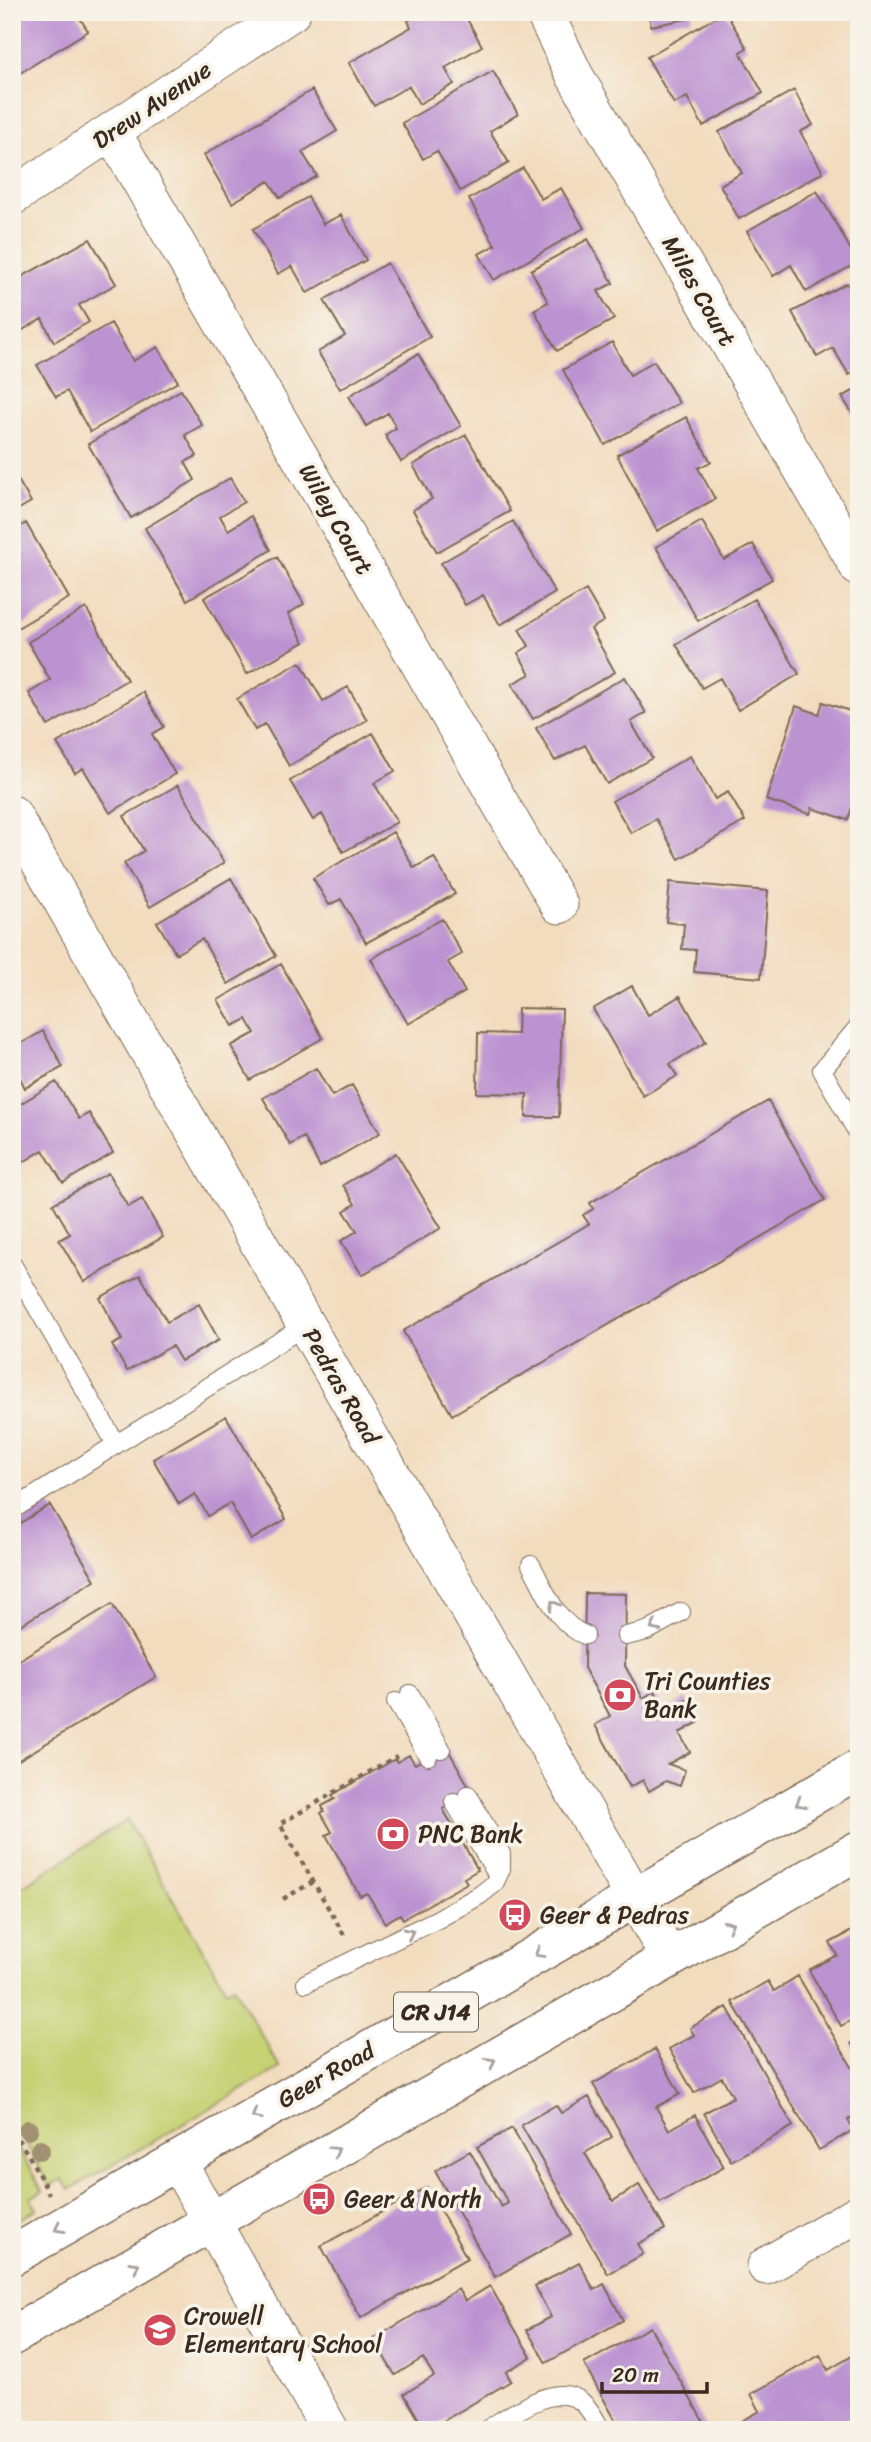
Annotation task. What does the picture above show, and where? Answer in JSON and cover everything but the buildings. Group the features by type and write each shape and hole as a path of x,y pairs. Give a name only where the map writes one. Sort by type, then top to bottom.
{"main road":[{"name":"Geer Road","path":"12,2256 859,1769"},
{"name":"CR J14","path":"12,2336 859,1850"}],"street":[{"name":"Drew Avenue","path":"12,197 292,12"},
{"name":"Miles Court","path":"544,12 575,76 859,568"},
{"name":"Wiley Court","path":"113,132 558,905"},
{"name":"Pedras Road","path":"12,814 670,1959"},
{"path":"177,2161 330,2430"},
{"path":"766,2266 859,2213"}],"lane":[{"path":"859,1026 822,1070 859,1135"},
{"path":"12,1265 116,1444"},
{"path":"12,1510 306,1325"},
{"path":"531,1566 560,1617 568,1626 584,1635"},
{"path":"626,1636 647,1631 681,1612"},
{"path":"403,1698 435,1753"},
{"path":"306,1983 438,1919 494,1884 501,1869 500,1854 461,1799"},
{"path":"486,2430 555,2394 569,2395 581,2401 601,2430"}],"path":[{"path":"346,1939 280,1824 409,1749"},
{"path":"283,1899 313,1882"},
{"path":"12,2131 49,2194"}],"green space":[{"path":"127,1820 226,1990 233,1986 280,2068 69,2190 62,2179 50,2187 12,2124 12,1893"},
{"path":"12,2138 43,2191 30,2198 37,2209 12,2223"}],"place":[{"name":"Tri Counties Bank","path":"620,1695"},
{"name":"PNC Bank","path":"393,1834"},
{"name":"Geer & Pedras","path":"515,1915"},
{"name":"Geer & North","path":"319,2199"},
{"name":"Crowell Elementary School","path":"160,2330"}]}
